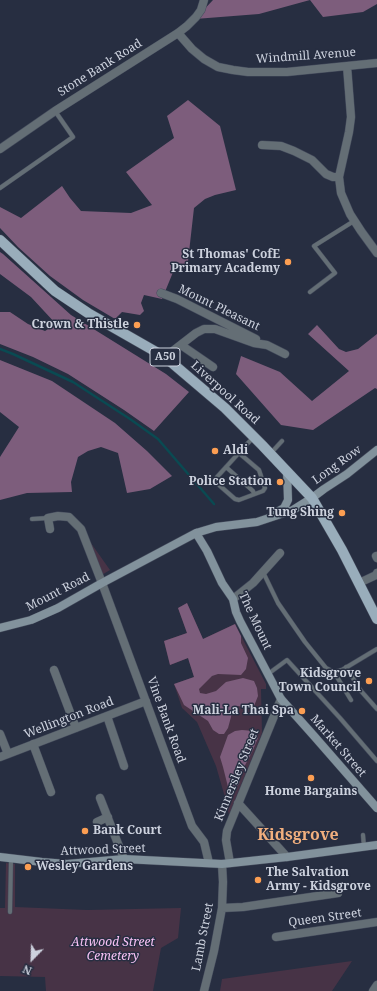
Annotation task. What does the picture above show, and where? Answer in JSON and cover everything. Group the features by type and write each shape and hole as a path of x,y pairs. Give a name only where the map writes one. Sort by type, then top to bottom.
{"main road":[{"name":"Liverpool Road","path":"0,240 55,291 88,313 165,357 225,408 312,498 376,614"}],"street":[{"name":"Stone Bank Road","path":"0,150 55,111 178,33 196,17 201,10 204,0"},
{"name":"Windmill Avenue","path":"178,33 192,49 204,59 218,67 233,70 248,72 287,72 377,63"},
{"path":"347,66 350,117 349,132 339,177 341,193 354,221 377,253"},
{"path":"262,145 281,146 294,151 312,160 326,174 333,177 339,177"},
{"name":"Mount Pleasant","path":"161,293 177,299 285,354"},
{"name":"Mount Pleasant","path":"165,357 196,333 204,329 215,329 254,343 267,345"},
{"path":"180,345 214,367"},
{"name":"Long Row","path":"312,498 347,474 377,450"},
{"path":"270,518 284,508 288,500 287,471"},
{"path":"102,583 196,533 216,527 257,522 293,510 312,498"},
{"name":"Vine Bank Road","path":"48,518 58,516 69,517 81,529 192,826 204,842 209,863"},
{"path":"48,518 50,529"},
{"name":"The Mount","path":"196,533 207,551 222,583 233,599 236,612 281,699"},
{"path":"233,599 253,583 280,553"},
{"path":"359,583 376,575 377,573"},
{"name":"Mount Road","path":"0,628 31,620 58,608 102,583"},
{"path":"54,670 76,728"},
{"name":"Kinnersley Street","path":"230,862 226,840 227,831 281,699"},
{"name":"Market Street","path":"281,699 377,808"},
{"name":"Wellington Road","path":"4,755 146,701"},
{"path":"107,716 124,766"},
{"path":"0,734 4,755"},
{"path":"33,744 51,792"},
{"path":"100,798 124,860"},
{"path":"238,803 287,857"},
{"path":"97,822 108,818"},
{"name":"Attwood Street","path":"0,857 67,864 124,860 222,864 377,845"},
{"name":"Lamb Street","path":"204,991 214,951 222,908 222,864"},
{"path":"222,908 244,907 338,893"},
{"name":"Queen Street","path":"276,937 377,922"},
{"path":"373,991 377,985"}],"lane":[{"path":"0,188 73,137 55,111"},
{"path":"310,292 335,273 314,246 354,221"},
{"path":"239,453 259,472 265,488 263,491 236,500 219,485 217,482 218,477 226,467 239,453 254,437"},
{"path":"270,454 282,441"},
{"path":"226,467 253,491 254,494"},
{"path":"32,519 48,518"},
{"path":"264,572 278,603 305,642 326,668 334,672 351,700"},
{"path":"334,672 346,667 377,649"},
{"path":"268,674 286,660 340,718 377,761"},
{"path":"346,667 361,691 377,709"},
{"path":"363,835 364,847"},
{"path":"10,912 11,859"}],"green space":[{"path":"81,529 110,570 100,576"},
{"path":"187,603 203,639 235,624 266,684 266,689 261,689 262,733 229,815 216,766 197,722 182,708 174,684 194,677 188,658 170,665 164,641 187,633 178,608"},
{"name":"Attwood Street Cemetery","path":"6,863 15,864 15,907 87,910 181,908 178,938 161,948 153,991 46,991 45,977 0,976 0,908 5,908"},
{"path":"352,961 332,991 220,991 222,979"}],"shaded area":[{"path":"213,0 310,0 259,14 195,19"},
{"path":"310,0 377,0 377,4 363,12 323,17"},
{"path":"188,100 220,126 236,190 205,199 194,208 187,270 176,265 162,299 144,295 141,303 144,311 140,315 122,312 115,319 83,300 50,276 18,247 0,228 0,207 21,218 62,186 81,211 131,213 152,205 126,172 174,138 167,116"},
{"path":"0,252 71,315 166,374 189,392 154,431 68,374 33,357 0,344 0,312 10,312 28,324 45,331 56,324 31,297 0,274"},
{"path":"317,325 339,349 346,352 358,349 377,334 377,389 375,388 313,430 281,425 236,374 241,356 280,372 312,401 349,371 308,334"},
{"path":"0,360 52,381 115,423 147,451 172,476 150,489 127,493 118,453 101,447 88,451 78,457 71,482 72,492 27,493 0,500 0,457 19,427 0,412"},
{"path":"187,603 203,639 235,624 241,636 241,643 248,658 246,669 241,675 218,674 212,676 199,689 200,693 206,694 216,691 226,682 243,678 254,681 257,688 258,696 254,706 248,708 238,706 232,709 228,728 224,734 219,734 213,730 208,721 184,705 174,684 194,677 188,658 170,665 164,641 187,633 178,608"},
{"path":"235,731 254,731 258,738 242,771 239,784 233,790 230,790 220,757 228,735"}],"waterway":[{"path":"0,349 73,382 158,439 214,504"}],"place":[{"name":"St Thomas' CofE Primary Academy","path":"288,262"},
{"name":"Crown & Thistle","path":"137,325"},
{"name":"Aldi","path":"215,451"},
{"name":"Police Station","path":"280,482"},
{"name":"Tung Shing","path":"342,513"},
{"name":"Kidsgrove Town Council","path":"369,681"},
{"name":"Mali-La Thai Spa","path":"302,711"},
{"name":"Home Bargains","path":"311,778"},
{"name":"Bank Court","path":"85,831"},
{"name":"Wesley Gardens","path":"28,867"},
{"name":"The Salvation Army - Kidsgrove","path":"258,880"}],"district":[{"name":"Kidsgrove","path":"298,835"}]}
